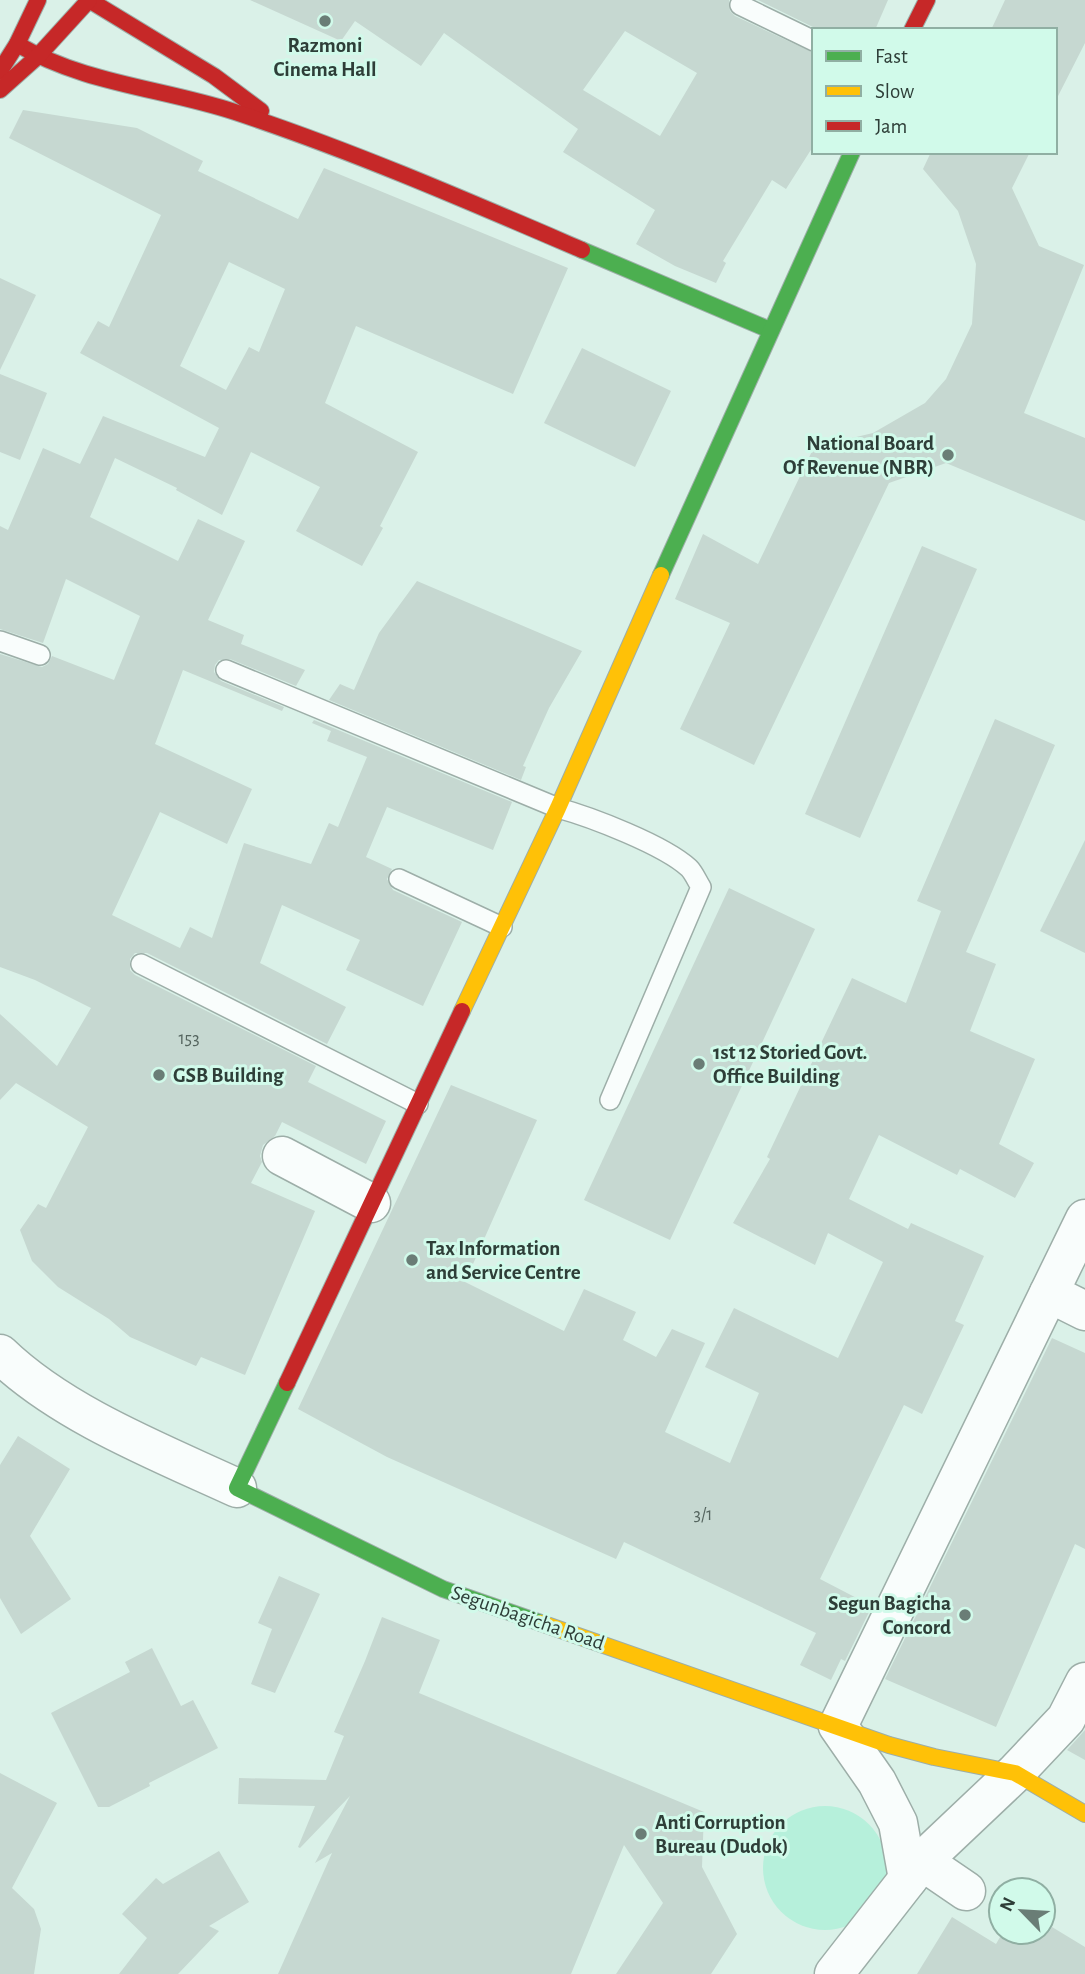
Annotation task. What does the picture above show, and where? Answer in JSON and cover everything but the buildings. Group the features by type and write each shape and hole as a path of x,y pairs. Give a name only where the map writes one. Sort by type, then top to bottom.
{"street":[{"path":"0,71 12,40 38,0"},
{"path":"0,90 37,57 89,0 214,76 249,100 282,128"},
{"path":"913,28 927,0"},
{"path":"12,40 37,57 81,74 185,97 282,128 477,206 770,330"},
{"path":"237,1488 558,808 851,154"},
{"path":"282,1156 371,1203"},
{"path":"966,1891 915,1870 898,1823 877,1782 838,1726 1085,1219"},
{"path":"1049,1293 1085,1311"},
{"name":"Segunbagicha Road","path":"0,1353 20,1373 99,1422 443,1589 889,1745 1015,1773 1085,1814"},
{"path":"834,1974 915,1870 1015,1773 1066,1719 1085,1682"}],"lane":[{"path":"740,5 812,40"},
{"path":"0,640 40,655"},
{"path":"226,670 558,808 583,815 663,851 690,869 701,887 610,1100"},
{"path":"399,879 502,927"},
{"path":"141,964 418,1104"}],"green space":[{"path":"825,1806 849,1811 869,1824 882,1844 887,1868 882,1892 869,1912 849,1925 825,1930 801,1925 781,1912 768,1892 763,1868 768,1844 781,1824 801,1811"}],"traffic: fast":[{"path":"661,575 851,154"},
{"path":"582,250 770,330"},
{"path":"287,1383 237,1488 443,1589 541,1623"}],"traffic: slow":[{"path":"462,1011 558,808 661,575"},
{"path":"541,1623 889,1745 1015,1773 1085,1814"}],"traffic: jam":[{"path":"0,71 17,44 38,0"},
{"path":"89,0 214,76 261,111"},
{"path":"0,90 37,57 89,0"},
{"path":"913,28 927,0"},
{"path":"17,44 69,68 96,77 235,112 323,143 582,250"},
{"path":"287,1383 462,1011"}],"place":[{"name":"Razmoni Cinema Hall","path":"325,21"},
{"name":"National Board Of Revenue (NBR)","path":"948,455"},
{"name":"1st 12 Storied Govt. Office Building","path":"699,1064"},
{"name":"GSB Building","path":"159,1075"},
{"name":"Tax Information and Service Centre","path":"412,1260"},
{"name":"Segun Bagicha Concord","path":"965,1615"},
{"name":"Anti Corruption Bureau (Dudok)","path":"641,1834"}]}
